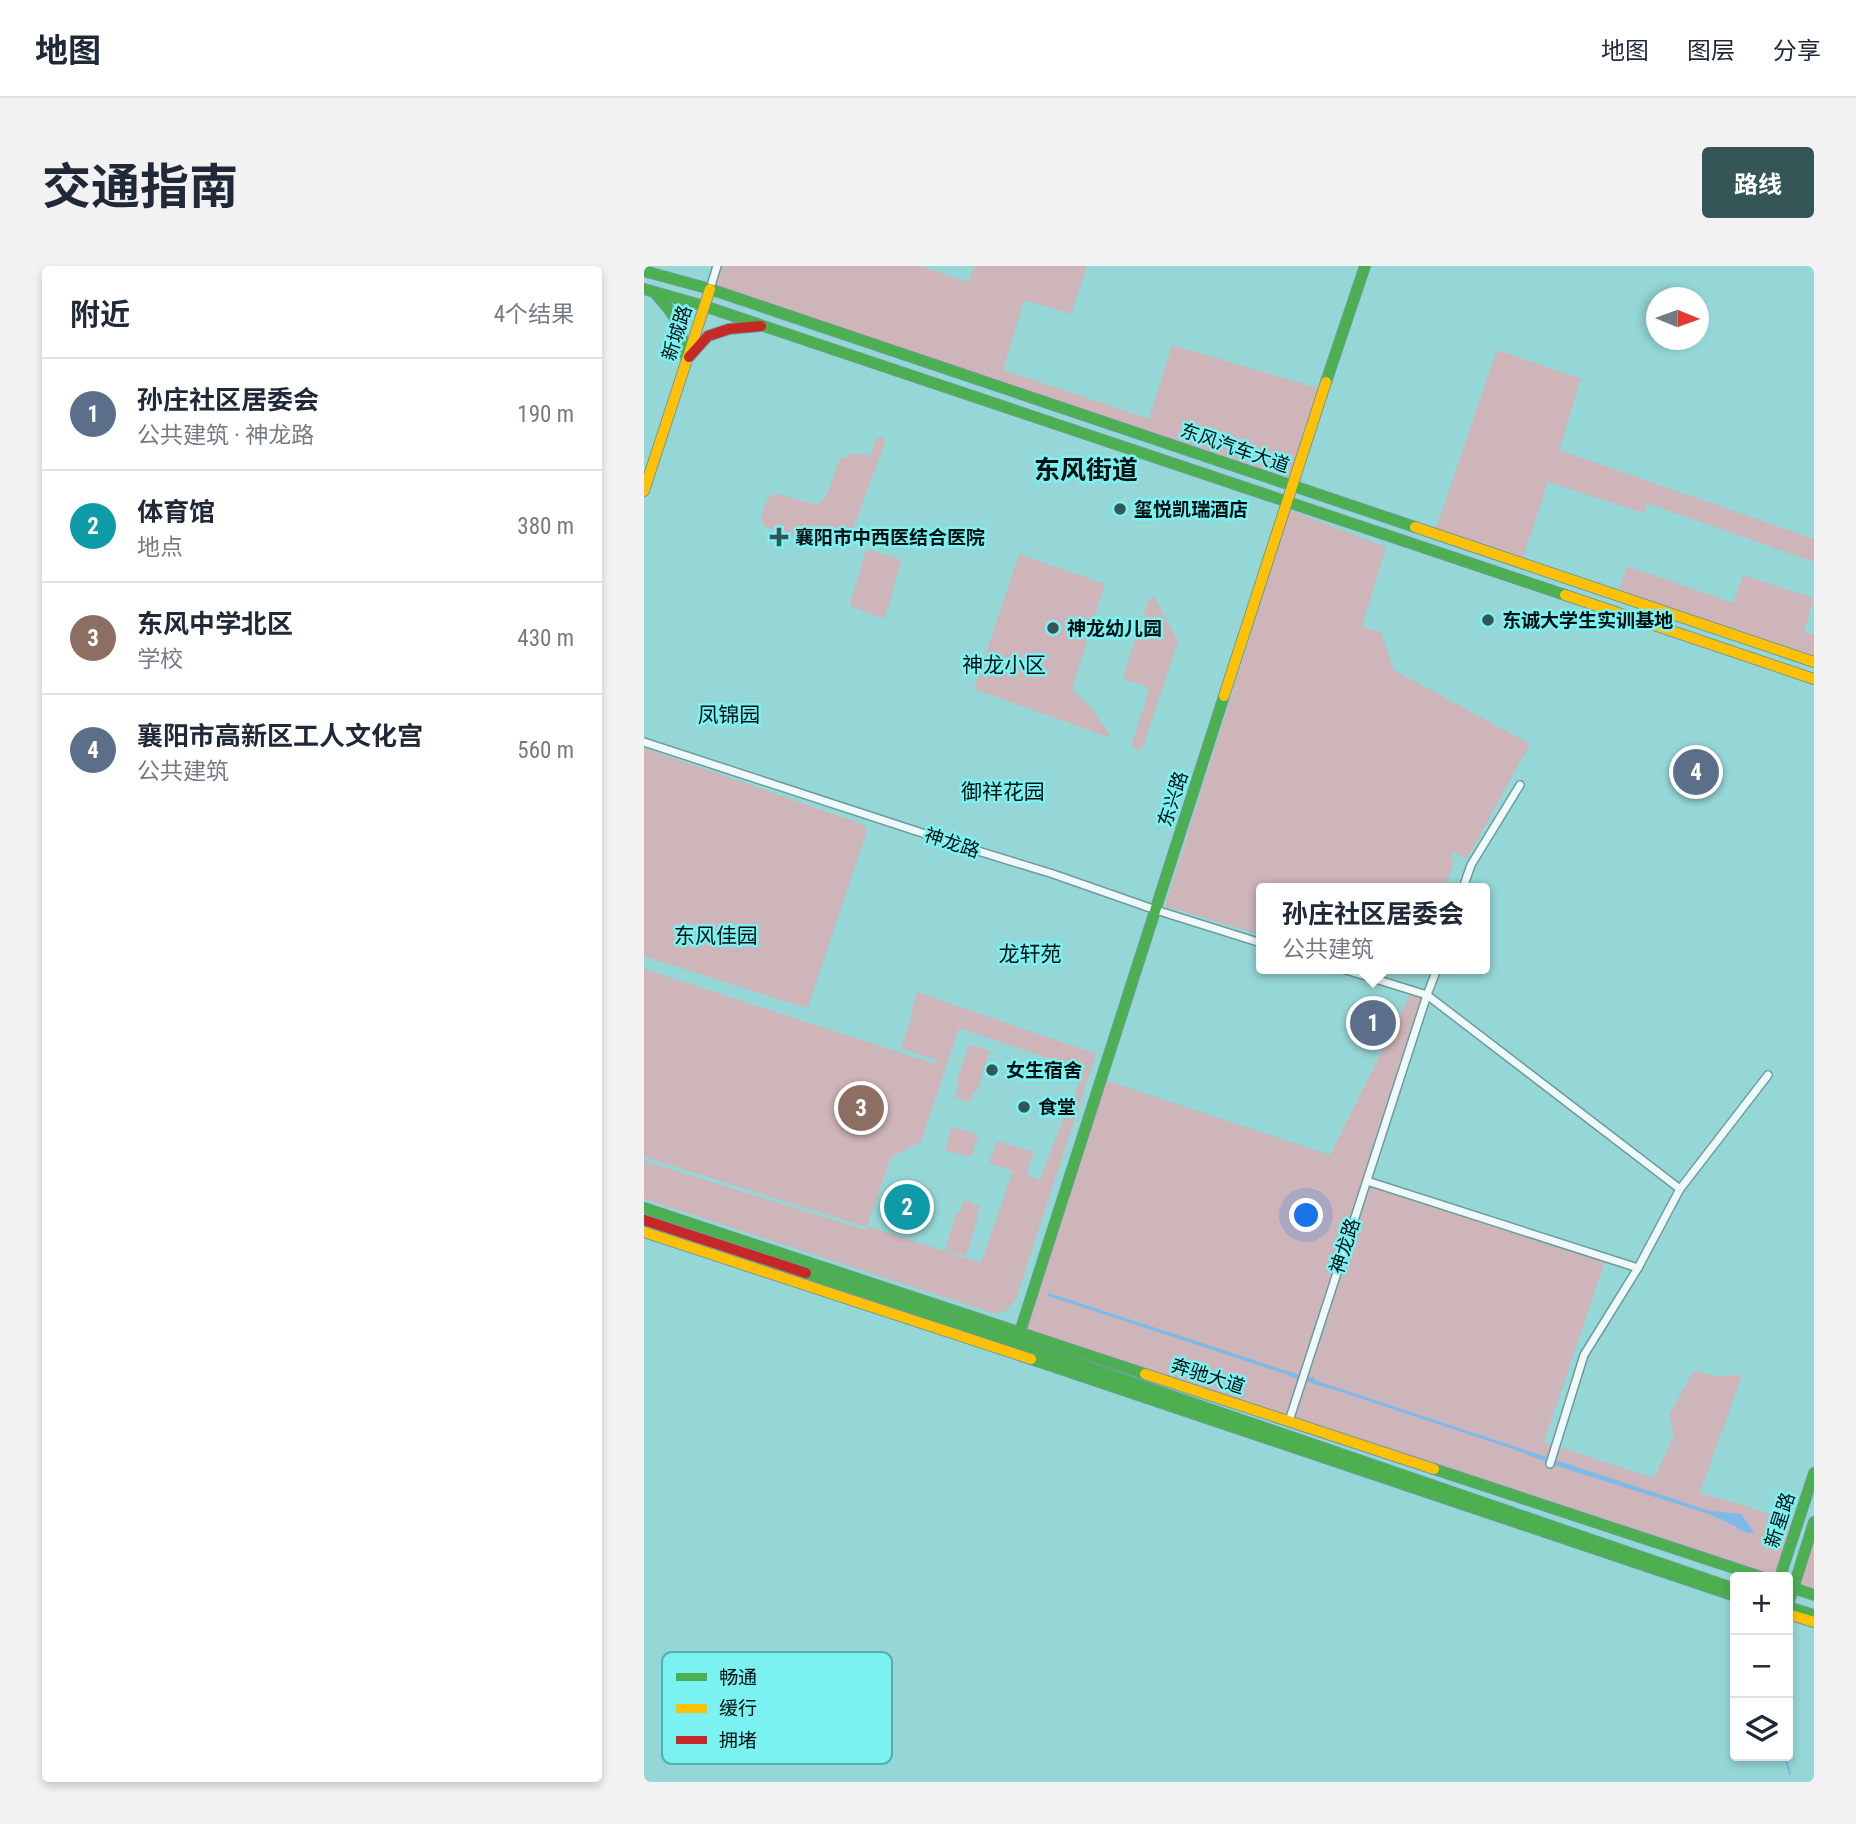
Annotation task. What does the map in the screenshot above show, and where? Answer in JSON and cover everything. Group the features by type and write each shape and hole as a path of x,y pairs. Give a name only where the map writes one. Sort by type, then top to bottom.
{"main road":[{"name":"东兴路","path":"1017,1343 1365,266"},
{"name":"东风汽车大道","path":"644,271 710,289 1814,662"},
{"name":"新城路","path":"644,491 710,289"},
{"name":"东风汽车大道","path":"649,290 704,306 1814,679"},
{"path":"649,290 673,311 683,331 686,360"},
{"path":"686,360 708,336 729,329 762,326"},
{"name":"奔驰大道","path":"644,1208 1745,1572"},
{"name":"奔驰大道","path":"644,1220 937,1322 1017,1343 1730,1587"},
{"path":"644,1232 937,1322 1730,1594"},
{"name":"新星路","path":"1782,1572 1814,1473"},
{"name":"新星路","path":"1793,1579 1814,1522"},
{"path":"1793,1588 1814,1595"},
{"path":"1793,1608 1814,1615"},
{"path":"1793,1616 1814,1622"}],"street":[{"name":"新城路","path":"710,289 718,266"},
{"name":"神龙路","path":"644,742 1256,941"},
{"path":"1465,883 1471,866 1520,785"},
{"path":"1359,974 1427,995 1680,1189"},
{"name":"神龙路","path":"1289,1421 1435,974"},
{"path":"1550,1464 1584,1355 1638,1268 1680,1189 1768,1074"},
{"path":"1367,1181 1638,1268"}],"shaded area":[{"path":"717,266 920,266 968,282 974,266 1087,266 1071,314 1024,300 1003,370 1149,419 1172,345 1324,390 1292,486 710,289"},
{"path":"1497,350 1581,379 1559,450 1814,539 1814,562 1647,503 1644,513 1548,482 1521,563 1434,534"},
{"path":"884,438 885,443 852,531 846,535 823,529 807,540 765,527 761,519 770,496 778,494 817,505 829,491 839,460 855,453 870,456 876,439"},
{"path":"1290,510 1386,547 1362,626 1381,633 1394,670 1530,744 1467,859 1451,851 1453,863 1447,883 1256,883 1256,933 1165,906"},
{"path":"870,550 901,562 885,617 882,618 852,607 850,603 866,552"},
{"path":"1019,554 1105,584 1072,689 1093,710 1111,738 974,689"},
{"path":"1627,566 1733,603 1743,575 1814,598 1804,632 1814,635 1814,662 1617,596"},
{"path":"1154,596 1178,642 1143,747 1138,750 1131,746 1149,691 1146,686 1126,680 1123,676 1149,599"},
{"path":"644,748 862,824 866,829 806,1008 644,956"},
{"path":"644,969 935,1064 936,1060 901,1048 917,992 1096,1054 1016,1299 1009,1308 1000,1313 993,1313 644,1199 644,1161 866,1230 866,1227 644,1157","holes":["959,1028 1065,1064 1062,1073 1080,1079 1040,1180 1026,1174 1034,1152 997,1141 989,1163 1013,1171 981,1263 867,1226 891,1157 921,1142"]},
{"path":"1412,991 1427,995 1367,1181 1606,1258 1544,1442 1654,1478 1674,1436 1669,1415 1694,1370 1714,1376 1742,1375 1700,1493 1797,1524 1782,1572 1746,1572 1020,1332 1102,1079 1330,1155"},
{"path":"969,1044 990,1051 977,1091 974,1090 970,1103 955,1097 959,1086 956,1084"},
{"path":"952,1127 978,1135 971,1157 945,1150"},
{"path":"964,1200 980,1206 966,1256 945,1250 957,1212 960,1213"},
{"path":"1814,1534 1814,1595 1793,1588"}],"water":[{"path":"1049,1293 1287,1371 1311,1378 1313,1376 1314,1380 1710,1511 1741,1514 1754,1532 1737,1529 1709,1514 1048,1296"}],"waterway":[{"path":"1786,1761 1790,1774"}],"traffic: fast":[{"path":"1326,382 1365,266"},
{"path":"644,271 710,289 1415,527"},
{"path":"644,289 704,306 1565,595"},
{"path":"654,292 676,321 686,357"},
{"path":"1018,1338 1224,696"},
{"path":"644,1208 1145,1374"},
{"path":"806,1273 1730,1587"},
{"path":"1031,1359 1730,1594"},
{"path":"1434,1469 1746,1572"},
{"path":"1782,1572 1814,1473"},
{"path":"1793,1589 1814,1522"},
{"path":"1793,1588 1814,1595"},
{"path":"1793,1609 1814,1615"}],"traffic: slow":[{"path":"644,491 710,289"},
{"path":"1224,696 1326,382"},
{"path":"1415,527 1814,662"},
{"path":"1565,595 1814,679"},
{"path":"644,1232 1031,1359"},
{"path":"1145,1374 1434,1469"},
{"path":"1793,1616 1814,1622"}],"traffic: jam":[{"path":"689,357 708,336 729,329 761,326"},
{"path":"644,1220 806,1273"}],"place":[{"name":"玺悦凯瑞酒店","path":"1120,509"},
{"name":"襄阳市中西医结合医院","path":"779,537"},
{"name":"东诚大学生实训基地","path":"1488,620"},
{"name":"神龙幼儿园","path":"1053,628"},
{"name":"襄阳市高新区工人文化宫","path":"1696,772"},
{"name":"孙庄社区居委会","path":"1373,1023"},
{"name":"女生宿舍","path":"992,1070"},
{"name":"食堂","path":"1024,1107"},
{"name":"东风中学北区","path":"861,1108"},
{"name":"体育馆","path":"907,1207"}],"district":[{"name":"东风街道","path":"1086,470"},
{"name":"神龙小区","path":"1004,665"},
{"name":"凤锦园","path":"729,715"},
{"name":"御祥花园","path":"1003,792"},
{"name":"东风佳园","path":"716,936"},
{"name":"龙轩苑","path":"1030,954"}]}
